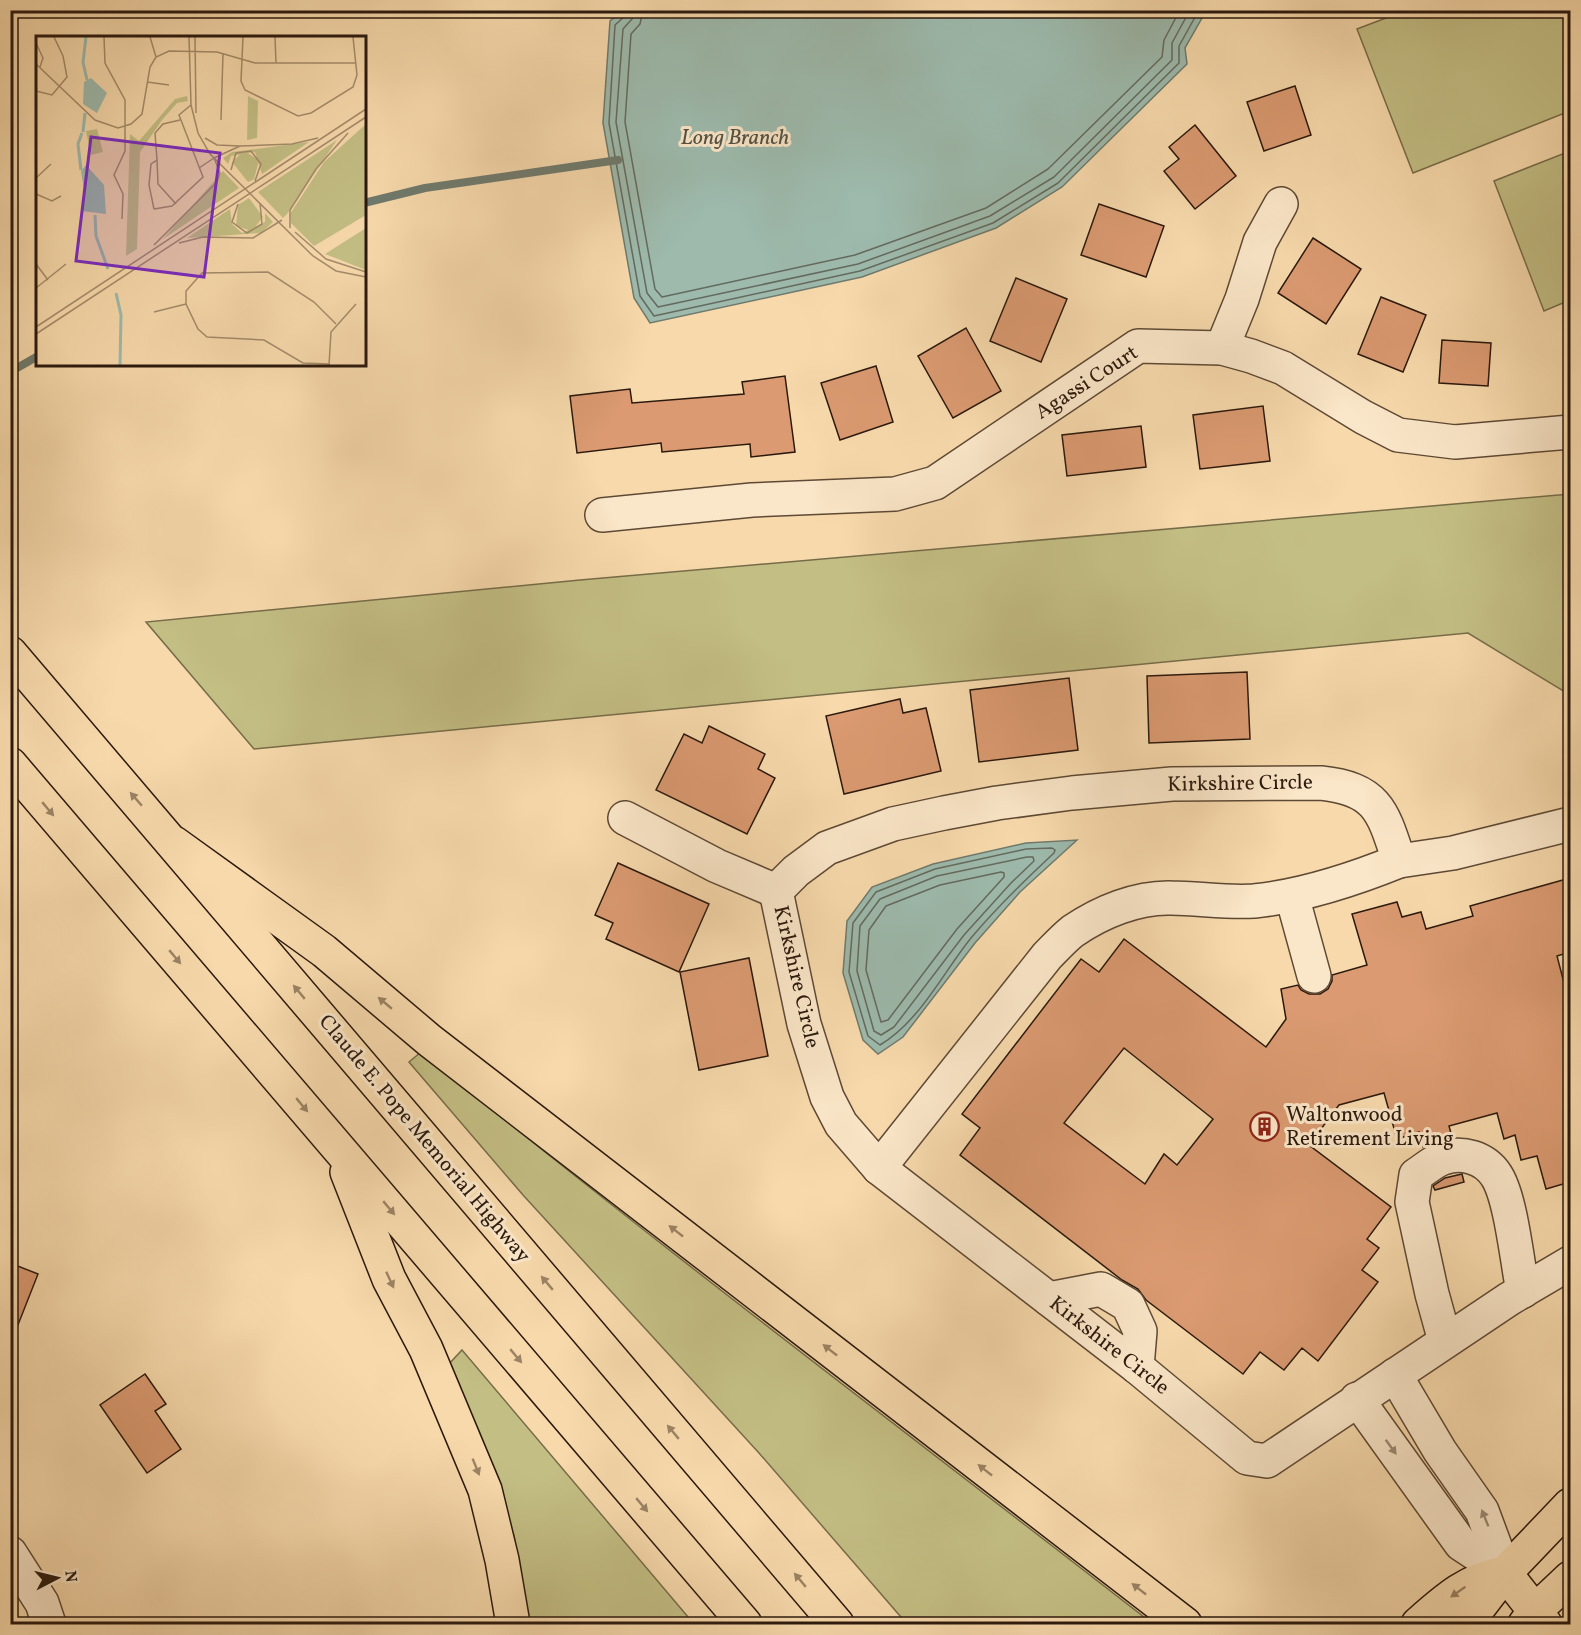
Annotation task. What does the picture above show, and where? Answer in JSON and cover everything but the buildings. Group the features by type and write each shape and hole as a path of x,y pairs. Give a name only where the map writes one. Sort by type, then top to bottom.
{"main road":[{"name":"Claude E. Pope Memorial Highway","path":"10,653 837,1624"},
{"path":"10,764 745,1624"},
{"path":"174,843 324,951 429,1040 1185,1624"},
{"path":"338,1148 389,1279 426,1349 485,1490 502,1560 513,1624"},
{"path":"1466,1624 1504,1573 1570,1505"},
{"path":"1504,1573 1535,1620 1570,1578"},
{"path":"1418,1624 1438,1606 1470,1584 1487,1575 1504,1573"}],"street":[{"path":"1222,348 1242,299 1260,243 1281,204"},
{"name":"Agassi Court","path":"602,515 752,500 895,494 915,490 935,483 1138,346 1222,348 1251,356 1283,368 1363,417 1398,435 1455,442 1570,432"},
{"name":"Kirkshire Circle","path":"1399,861 1386,820 1376,805 1356,790 1338,784 1321,783 1172,784 1072,793 997,803 893,824 827,848 796,871 776,891 804,1023 827,1097 841,1124 879,1168 1137,1367 1247,1458 1267,1461 1445,1341 1570,1263"},
{"path":"625,818 717,866 776,891"},
{"path":"879,1168 1047,956 1072,932 1104,913 1134,903 1168,897 1251,901 1292,896 1363,875 1399,861 1453,853 1570,824"},
{"path":"1292,896 1314,976"},
{"path":"1445,1341 1412,1202 1416,1175 1443,1158 1462,1155 1477,1158 1496,1173 1504,1192 1523,1291"},
{"path":"1049,1299 1101,1288 1128,1305 1140,1331 1137,1367"},
{"path":"1395,1375 1440,1451 1482,1511 1504,1573"},
{"path":"1357,1399 1461,1544 1504,1573"},
{"path":"10,1553 42,1603 50,1624"}],"shaded area":[{"path":"1407,10 1570,11 1570,111 1413,173 1357,29"},
{"path":"1570,151 1570,300 1544,311 1494,181"},
{"path":"1570,494 1570,695 1468,633 254,749 146,622 580,580"},
{"path":"421,1052 694,1269 1153,1624 907,1624 759,1453 523,1195 409,1062"},
{"path":"462,1350 694,1624 528,1624 514,1536 489,1460 449,1364"}],"water":[{"path":"624,10 833,13 842,10 1206,11 1185,48 1187,64 1062,187 996,228 862,277 650,323 634,298 603,123 610,21"},
{"path":"1077,840 1020,892 975,943 903,1037 878,1054 863,1040 843,973 847,921 872,887 933,864 1026,843"}],"waterway":[{"name":"Long Branch","path":"366,203 425,188 618,160"},
{"name":"Long Branch","path":"10,372 36,357"}],"place":[{"name":"Waltonwood Retirement Living","path":"1265,1127"}]}
